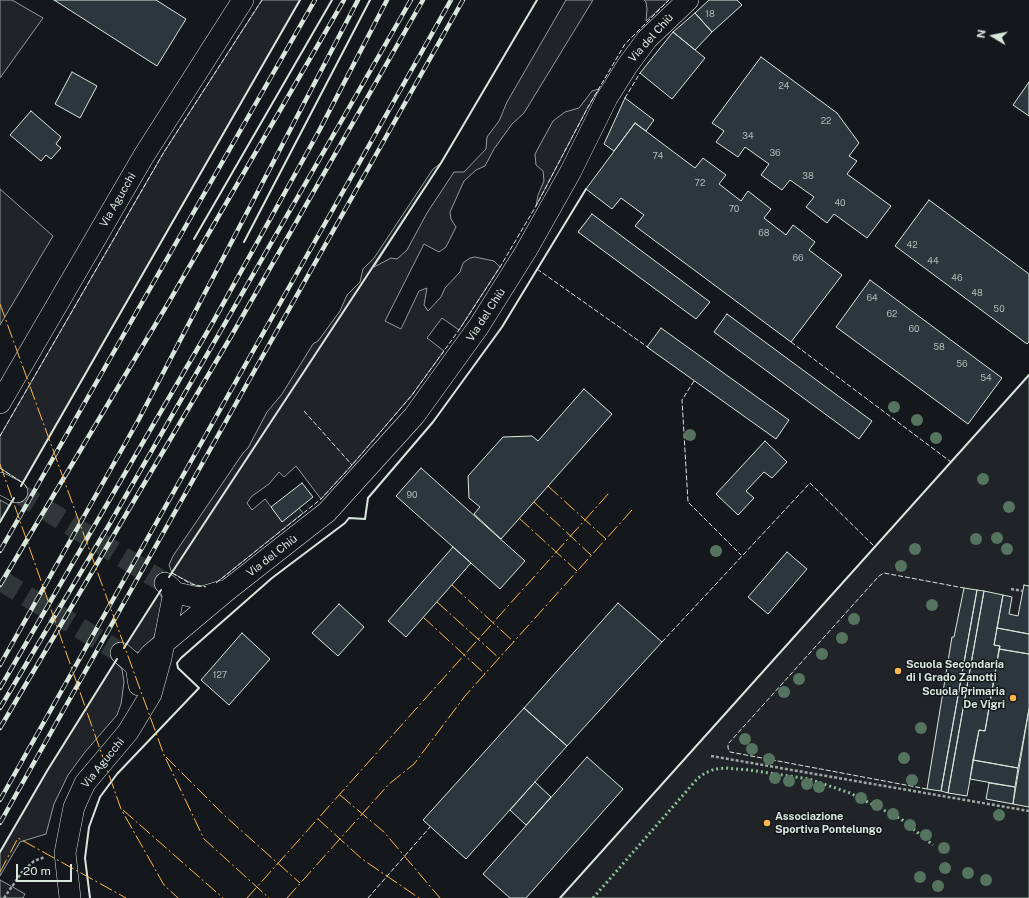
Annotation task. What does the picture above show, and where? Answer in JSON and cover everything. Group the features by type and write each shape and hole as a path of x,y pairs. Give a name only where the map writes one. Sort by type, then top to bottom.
{"street":[{"name":"Via Agucchi","path":"0,403 143,157 243,0"},
{"name":"Via del Chiù","path":"165,644 230,588 327,512 414,416 471,337 522,258 567,177 607,98 627,66 647,39 688,0"},
{"name":"Via Agucchi","path":"70,898 66,874 65,854 70,822 78,796 94,771 116,747 134,723 155,683 165,644 169,588"},
{"name":"Via del Chiù","path":"169,588 199,598 230,588"},
{"path":"138,674 146,659 165,644"},
{"path":"121,653 132,661 138,674"},
{"name":"Via Agucchi","path":"134,723 139,687 138,674"}],"path":[{"path":"1011,589 1023,591"},
{"path":"711,756 1029,811"},
{"path":"4,898 22,872 34,861 65,854"}],"shaded area":[{"path":"0,0 12,0 43,18 0,78"},
{"path":"262,0 300,0 23,483 0,468 0,436 164,152"},
{"path":"566,0 593,0 524,113 512,124 494,149 485,166 476,170 464,181 450,212 451,219 456,227 446,247 439,252 424,244 385,321 401,329 419,291 427,288 424,305 428,311 441,297 445,288 460,272 463,263 470,258 475,257 494,261 500,267 459,330 442,318 427,338 444,351 412,395 321,499 296,466 284,477 279,472 269,484 252,496 247,503 252,510 265,499 282,521 299,508 303,513 217,582 202,587 197,586 172,573 169,565 173,556 243,453 248,448 267,412 282,394 313,344 318,341 340,311 347,295 360,282 363,269 374,258 433,169 441,163 374,267 391,258 397,259 407,250 427,213 454,172 464,172 486,149 487,137 499,121 507,102"},
{"path":"644,0 669,0 646,21 647,9 646,2"},
{"path":"599,89 536,206 538,195 544,181 543,171 536,165 535,154 553,121 565,112 579,108 592,91"},
{"path":"0,189 53,236 0,325"},
{"path":"1029,375 1029,898 560,898 692,750"},
{"path":"0,500 9,505 0,521"},
{"path":"159,593 163,599 155,635 152,641 139,652 133,653 123,649"},
{"path":"115,662 122,669 124,682 121,704 117,715 85,752 68,775 54,804 46,834 20,842 0,876 0,852 47,771"},
{"path":"0,880 25,894 23,898 0,898"}],"building":[{"path":"54,0 156,0 186,19 157,66"},
{"path":"709,0 737,0 742,5 712,32 695,13"},
{"path":"695,13 712,32 695,50 673,32"},
{"path":"673,32 705,58 672,99 640,73"},
{"path":"761,57 837,113 859,143 849,156 857,161 847,174 891,206 867,238 834,214 827,223 806,207 814,197 790,180 782,190 761,175 769,164 745,147 738,157 716,142 724,131 712,123"},
{"path":"72,72 97,86 80,118 55,104"},
{"path":"1029,82 1029,116 1013,105"},
{"path":"625,98 654,120 646,131 635,123 614,151 604,144"},
{"path":"31,111 61,137 56,144 61,148 51,159 46,155 41,161 10,135"},
{"path":"635,123 695,168 703,158 726,175 719,184 741,201 748,191 771,209 764,218 786,235 793,225 815,242 809,250 842,275 791,342 635,226 644,215 621,198 612,209 586,189"},
{"path":"929,200 1029,274 1029,342 1027,344 895,246"},
{"path":"592,214 710,302 696,319 578,232"},
{"path":"870,280 1002,378 968,424 836,327"},
{"path":"727,314 872,421 859,439 714,332"},
{"path":"661,328 789,420 776,439 647,347"},
{"path":"584,389 612,414 501,539 474,514 480,507 469,498 468,476 503,437 532,436 538,441"},
{"path":"765,441 787,462 772,478 764,472 746,491 754,498 738,515 716,494"},
{"path":"421,468 525,561 500,589 396,496"},
{"path":"302,483 313,497 282,522 271,507"},
{"path":"453,547 471,563 406,637 388,621"},
{"path":"787,552 807,569 768,614 748,597"},
{"path":"1024,585 1029,586 1029,634 997,628 1003,595 1012,597 1009,614 1018,616"},
{"path":"964,588 977,590 941,791 927,789 952,637 954,637"},
{"path":"977,590 984,591 948,793 941,791"},
{"path":"984,591 1003,595 994,645 1000,646 985,731 979,730 967,796 948,793"},
{"path":"618,603 662,642 567,746 524,708"},
{"path":"339,604 364,627 338,656 312,633"},
{"path":"997,628 1029,634 1029,654 999,649 1000,646 994,645"},
{"path":"242,633 270,659 229,705 201,680"},
{"path":"999,649 1029,654 1029,709 1018,768 973,760 979,730 985,731"},
{"path":"524,708 567,746 466,859 423,820"},
{"path":"1029,709 1029,807 1013,804"},
{"path":"587,757 623,789 526,898 510,898 483,874"},
{"path":"973,760 1018,768 1015,787 970,779"},
{"path":"535,782 551,797 526,825 510,810"},
{"path":"989,783 1015,787 1013,804 986,799"}],"tunnel":[{"path":"17,492 165,583"},
{"path":"0,580 121,653"}],"railway":[{"path":"0,551 315,0"},
{"path":"0,585 170,300 344,0"},
{"path":"0,665 139,419 358,0"},
{"path":"0,688 213,322 319,131 387,0"},
{"path":"0,708 109,525 411,0"},
{"path":"0,728 233,333 423,0"},
{"path":"0,800 451,0"},
{"path":"0,823 463,0"}],"hedge":[{"path":"593,898 698,778 715,769 725,768 750,770 809,779 850,793 901,819 933,845"}],"fence":[{"path":"0,436 164,152 262,0"},
{"path":"216,583 321,499 412,395 459,330 500,267 536,206 588,107 625,44 669,0"},
{"path":"625,98 640,73"},
{"path":"537,269 649,348"},
{"path":"791,342 951,462"},
{"path":"694,381 682,400 688,502 741,555"},
{"path":"304,411 352,465"},
{"path":"0,468 23,483"},
{"path":"662,642 810,483 875,547"},
{"path":"172,573 191,584 206,587"},
{"path":"927,789 730,752 728,744 879,576 884,573 964,588"},
{"path":"368,898 430,827"}],"wall":[{"path":"21,486 300,0"},
{"path":"194,239 332,0"},
{"path":"244,242 370,0"},
{"path":"169,577 441,163 537,0"},
{"path":"90,898 85,858 89,827 100,797 117,774 199,688 178,668 177,663 272,578 345,523 349,518 365,519 368,498 433,422 502,327 586,189"},
{"path":"560,898 1029,375"},
{"path":"0,522 14,498"},
{"path":"124,648 161,590"},
{"path":"0,852 47,771 117,659"}],"power":[{"path":"0,304 164,755 204,839 269,898"},
{"path":"0,464 121,809 164,885 178,898"},
{"path":"548,486 606,539"},
{"path":"247,898 609,493"},
{"path":"534,502 591,555"},
{"path":"287,898 389,784 414,764 465,696 632,510"},
{"path":"519,518 577,571"},
{"path":"452,585 514,642"},
{"path":"437,602 499,658"},
{"path":"423,617 485,674"},
{"path":"166,757 225,816 300,883"},
{"path":"340,795 384,832 440,898"},
{"path":"123,810 223,898"},
{"path":"318,819 362,859 419,898"},
{"path":"0,872 18,838 126,898"}],"place":[{"name":"Scuola Secondaria di I Grado Zanotti","path":"898,671"},
{"name":"Scuola Primaria De Vigri","path":"1013,698"},
{"name":"Associazione Sportiva Pontelungo","path":"767,823"}]}
